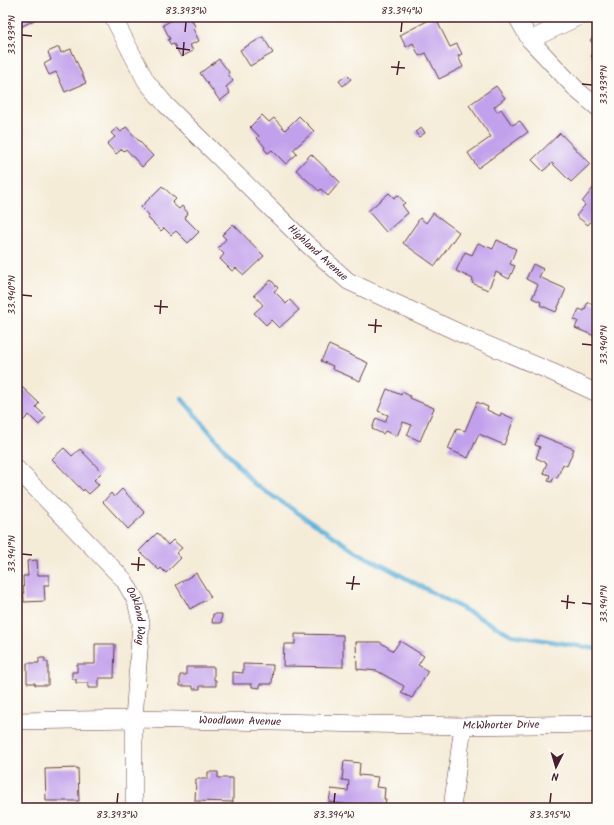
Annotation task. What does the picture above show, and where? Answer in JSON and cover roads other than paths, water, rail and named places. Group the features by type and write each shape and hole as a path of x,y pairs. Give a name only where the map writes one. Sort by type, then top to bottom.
{"street":[{"name":"Highland Avenue","path":"113,17 146,81 166,105 306,243 348,281 464,335 552,372 597,393"},
{"path":"516,17 530,40 578,91 597,107"},
{"path":"530,40 578,17"},
{"name":"Oakland Way","path":"17,469 124,580 136,601 141,623 134,719 134,808"},
{"name":"Woodlawn Avenue","path":"17,721 134,719 463,726"},
{"name":"McWhorter Drive","path":"452,808 463,726 597,724"}],"waterway":[{"path":"182,399 253,483 357,552 512,635 597,649"}]}
